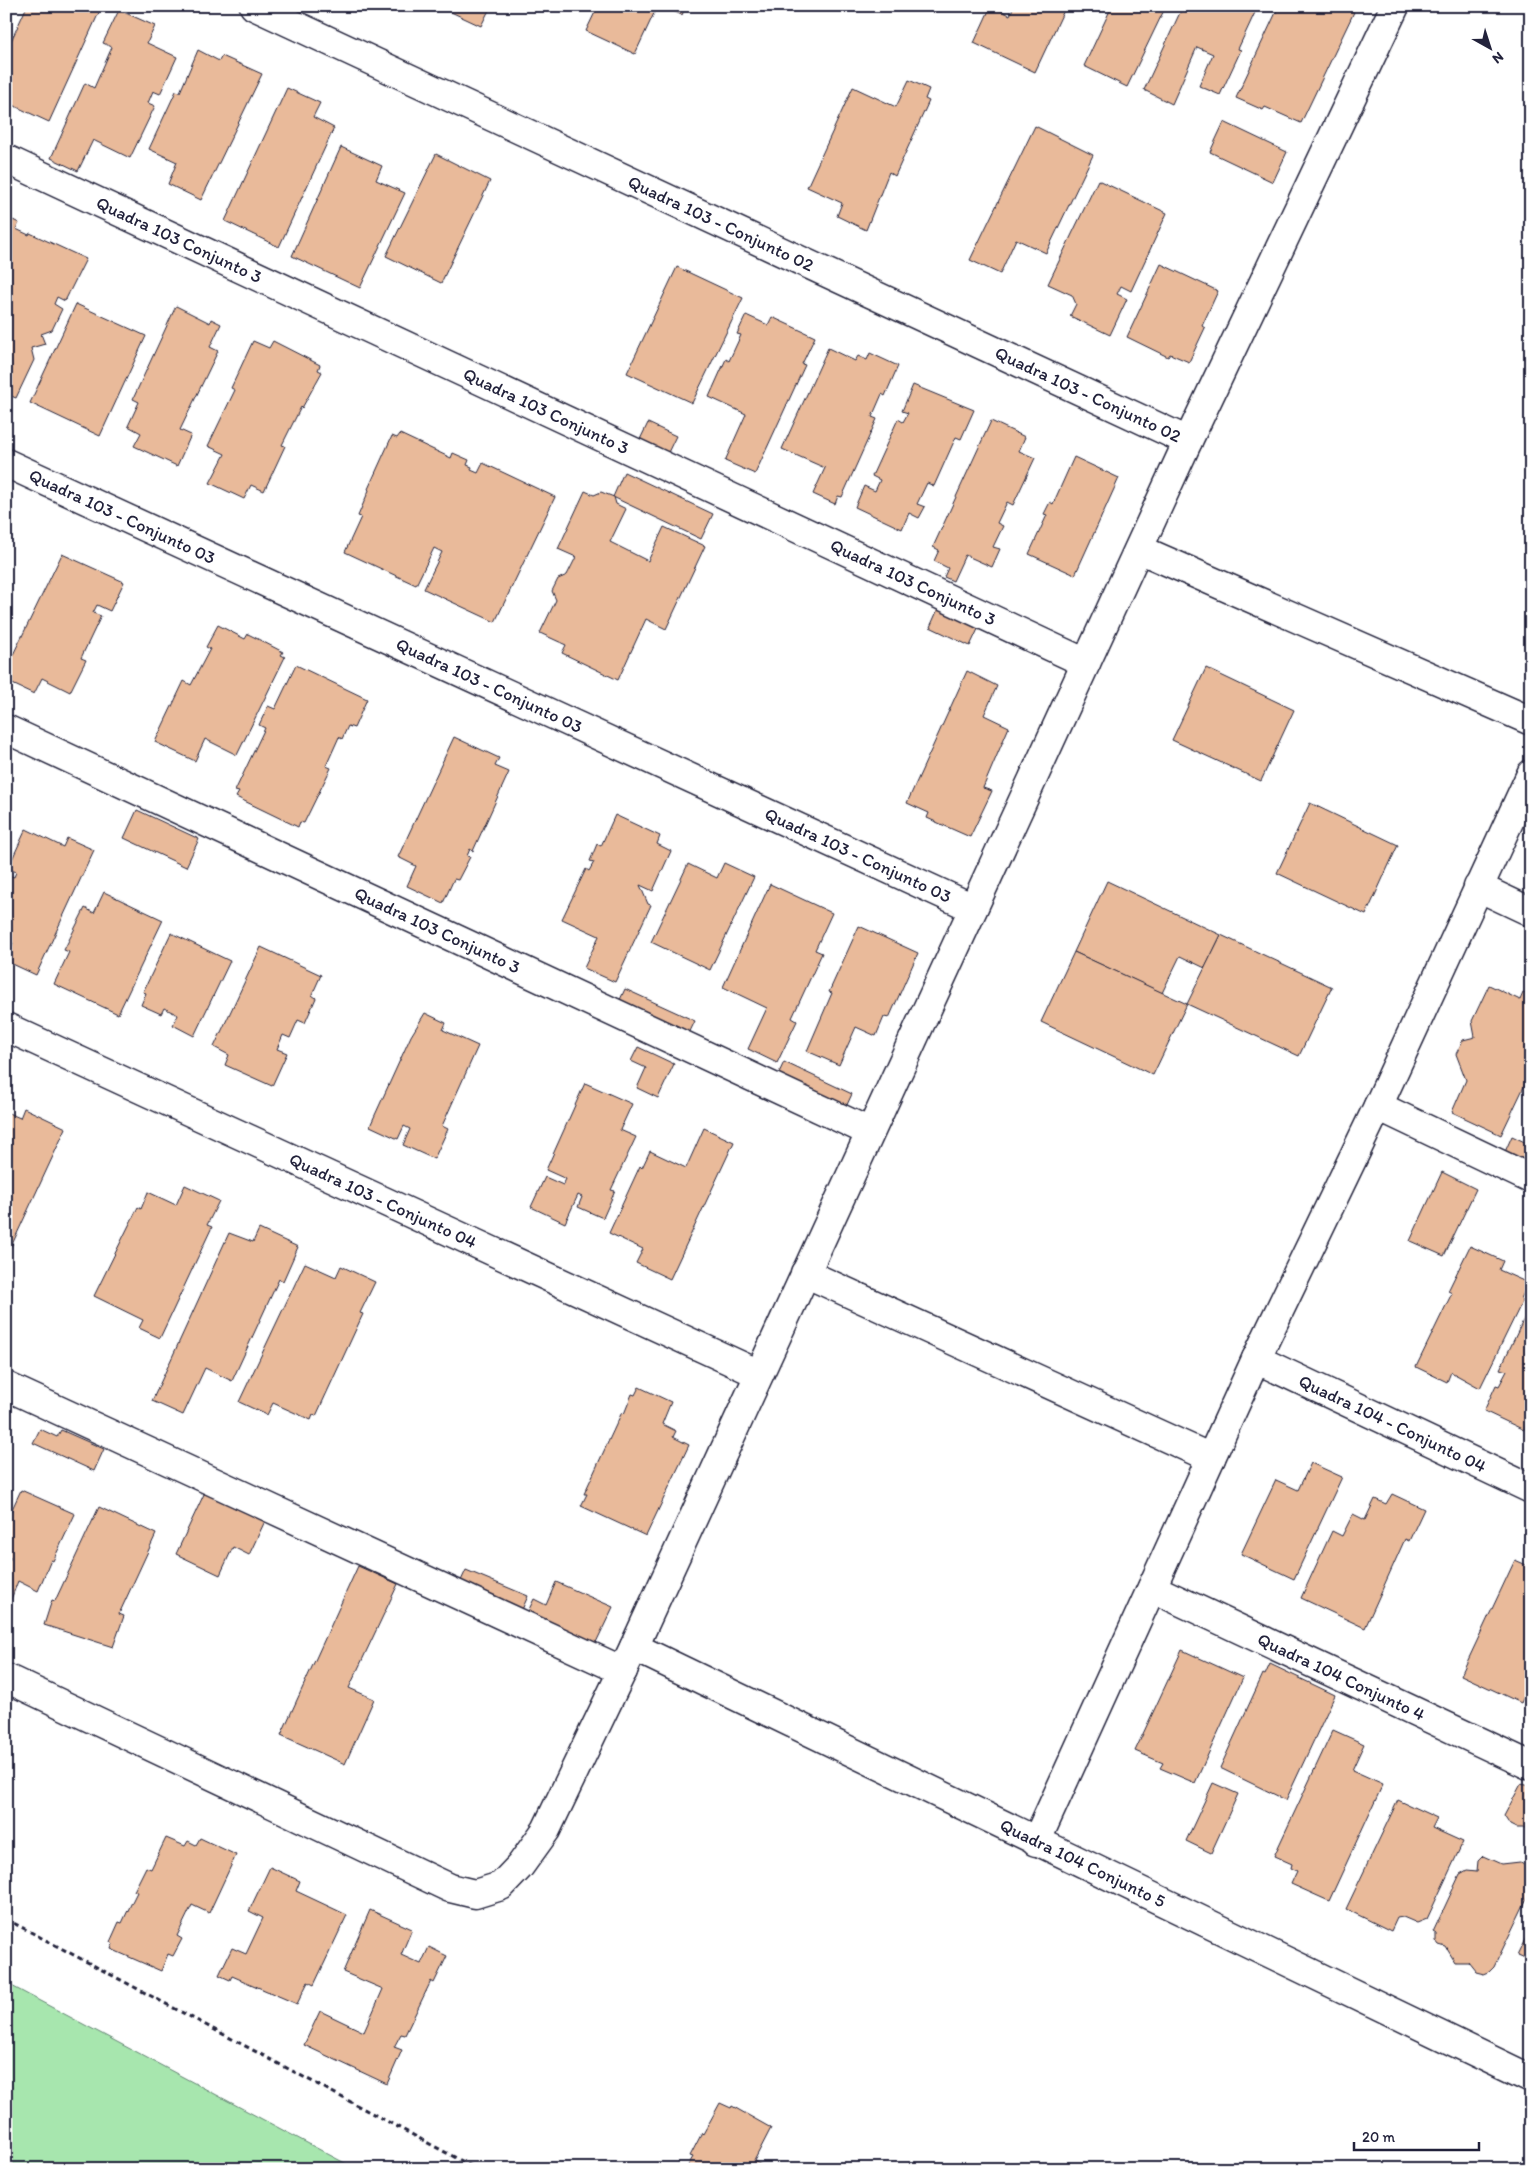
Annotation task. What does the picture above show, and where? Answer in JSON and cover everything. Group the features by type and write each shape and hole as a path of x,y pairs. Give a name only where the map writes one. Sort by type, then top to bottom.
{"street":[{"name":"Quadra 103 - Conjunto 02","path":"254,6 1188,442"},
{"path":"6,1678 450,1888 475,1894 501,1886 520,1866 546,1830 628,1659 1188,442 1395,6"},
{"name":"Quadra 103 Conjunto 3","path":"6,159 1086,663"},
{"name":"Quadra 103 - Conjunto 03","path":"6,463 973,908"},
{"path":"1139,549 1531,721"},
{"name":"Quadra 103 Conjunto 3","path":"6,730 870,1132"},
{"path":"1036,1842 1256,1359 1378,1106 1531,774"},
{"path":"1478,887 1531,912"},
{"name":"Quadra 103 - Conjunto 04","path":"6,1027 759,1374"},
{"path":"1378,1106 1531,1179"},
{"path":"805,1273 1211,1458"},
{"name":"Quadra 104 - Conjunto 04","path":"1256,1359 1531,1489"},
{"name":"Quadra 104 Conjunto 5","path":"6,1386 628,1659 1036,1842 1531,2078"},
{"name":"Quadra 104 Conjunto 4","path":"1152,1588 1531,1766"}],"path":[{"path":"6,1919 477,2169"}],"green space":[{"path":"6,1983 356,2169 6,2169"}],"building":[{"path":"27,6 98,6 101,8 49,122 6,102 6,52"},
{"path":"454,6 491,6 481,26 451,12"},
{"path":"598,6 686,6 682,15 663,7 656,9 635,54 586,31"},
{"path":"991,6 1010,15 1014,6 1066,6 1035,72 974,43"},
{"path":"1112,6 1166,6 1127,87 1084,66"},
{"path":"1183,6 1258,6 1238,49 1241,50 1220,95 1199,86 1213,54 1197,47 1172,104 1144,90"},
{"path":"1279,6 1311,6 1320,11 1322,6 1341,6 1354,12 1301,123 1265,107 1263,110 1236,98"},
{"path":"119,10 155,26 147,43 177,57 160,94 153,91 148,103 155,106 130,158 93,140 78,171 51,158 85,83 94,88 112,47 103,43"},
{"path":"198,50 219,61 222,56 262,74 201,200 168,184 177,162 149,149 176,91 180,92"},
{"path":"909,80 929,89 925,99 929,101 895,176 889,172 866,230 837,216 842,203 807,187 853,87 896,107"},
{"path":"287,88 320,103 313,117 334,128 279,247 225,221"},
{"path":"1224,122 1287,152 1273,182 1210,152"},
{"path":"1035,126 1093,155 1046,253 1016,239 1000,274 970,260"},
{"path":"341,147 382,166 376,180 405,193 360,288 292,256"},
{"path":"436,154 490,181 441,283 386,256"},
{"path":"1098,180 1167,213 1131,291 1121,286 1117,294 1127,299 1110,335 1070,316 1076,304 1072,295 1048,284"},
{"path":"13,220 19,223 16,229 29,235 30,233 86,259 65,301 57,297 54,304 62,309 52,330 41,334 45,344 31,348 34,360 16,398 6,394 6,234"},
{"path":"1161,264 1218,291 1202,326 1205,328 1189,362 1170,354 1168,357 1127,337"},
{"path":"677,267 743,298 692,403 627,373"},
{"path":"76,304 146,336 100,436 30,403"},
{"path":"176,306 210,323 211,319 221,324 210,347 218,351 180,430 191,435 177,466 134,446 141,433 128,426 139,402 133,399"},
{"path":"746,315 768,325 772,317 815,337 802,364 805,365 755,474 725,461 746,414 709,397 726,359 729,361 741,335 737,334"},
{"path":"253,341 269,348 273,341 320,365 318,370 322,372 301,407 282,445 285,446 264,491 251,485 244,499 210,483 225,454 208,446 235,390 231,388"},
{"path":"828,348 855,361 858,356 867,360 870,353 898,366 885,396 882,394 872,417 877,419 842,497 838,496 835,504 813,494 825,468 782,449"},
{"path":"913,385 974,410 961,439 956,437 934,486 927,483 917,504 925,507 919,518 909,513 902,529 855,507 864,486 875,491 880,480 872,476 898,419 903,422 908,413 902,411"},
{"path":"991,421 1025,437 1019,451 1035,458 1013,505 1007,502 997,523 1003,526 993,547 1000,549 992,567 965,555 953,581 944,577 948,568 934,561 939,550 933,547"},
{"path":"648,423 676,436 659,471 631,458"},
{"path":"400,434 451,458 453,453 469,460 467,465 472,467 471,470 478,473 483,463 555,497 495,622 424,589 442,552 434,548 416,585 345,552 361,517 358,516 368,489 392,436 397,438"},
{"path":"1074,457 1119,478 1075,575 1029,554 1047,515 1044,514 1050,502 1053,504"},
{"path":"624,472 713,514 701,539 613,497"},
{"path":"585,491 594,495 601,492 614,497 616,504 626,509 610,542 648,561 664,527 705,546 666,629 646,619 618,680 562,653 566,645 540,633 556,600 552,591 558,579 567,575 576,557 558,549"},
{"path":"62,554 124,582 110,611 97,605 93,613 101,616 81,658 86,660 70,692 42,678 34,694 6,681 6,669"},
{"path":"938,609 979,627 970,646 930,627"},
{"path":"218,625 245,639 248,634 283,652 281,655 285,657 237,755 205,739 195,761 155,742 184,681 191,685 210,649 206,647"},
{"path":"296,665 367,699 354,728 348,726 342,739 339,737 326,766 331,768 304,823 300,822 298,827 236,797 239,792 235,791 265,728 259,725 268,706 275,709"},
{"path":"1206,668 1294,710 1261,781 1172,740"},
{"path":"967,671 997,686 984,715 1009,727 983,788 992,791 970,837 927,818 929,813 907,803"},
{"path":"454,737 499,758 495,766 509,772 473,851 470,849 467,856 470,857 458,880 454,879 443,903 407,886 416,866 398,857"},
{"path":"1310,803 1398,845 1366,915 1277,873"},
{"path":"137,810 199,839 186,867 124,838"},
{"path":"615,815 660,836 657,844 671,851 653,891 640,885 648,904 651,905 615,982 584,968 599,936 562,919 586,869 589,871 594,862 590,861 597,844 601,846"},
{"path":"26,829 63,847 67,838 94,850 36,975 6,961 13,943 6,940 6,874 14,877 16,872 8,868"},
{"path":"724,863 754,877 710,970 651,942 688,864 717,878"},
{"path":"1107,881 1221,935 1205,968 1180,956 1162,993 1074,952"},
{"path":"770,884 832,913 815,950 822,953 792,1018 797,1021 777,1063 748,1049 767,1008 723,987"},
{"path":"104,892 163,920 118,1014 54,984 69,952 64,950 85,908 94,913"},
{"path":"859,926 918,953 889,1018 884,1017 876,1036 856,1027 839,1065 807,1051 832,993 829,992"},
{"path":"171,933 230,961 194,1036 173,1025 178,1015 164,1008 161,1014 141,1005 146,993 143,992"},
{"path":"1221,935 1332,987 1299,1056 1187,1004"},
{"path":"261,947 321,975 312,995 316,998 305,1023 298,1020 290,1038 283,1035 277,1049 287,1053 272,1086 225,1065 229,1055 214,1047"},
{"path":"1074,952 1187,1004 1153,1075 1041,1022"},
{"path":"1489,985 1520,1000 1523,993 1531,996 1531,1072 1501,1135 1452,1112 1466,1080 1456,1054 1463,1040 1475,1037 1472,1021"},
{"path":"625,989 695,1021 681,1050 612,1017"},
{"path":"425,1013 446,1023 443,1030 478,1046 442,1126 448,1129 434,1159 403,1145 410,1129 404,1126 398,1139 370,1126 411,1036"},
{"path":"638,1047 674,1064 658,1098 637,1088 646,1068 631,1061"},
{"path":"784,1062 852,1094 839,1122 771,1090"},
{"path":"585,1083 632,1104 620,1130 636,1137 611,1190 615,1191 603,1218 578,1207 582,1197 578,1195 565,1223 531,1207 545,1177 563,1185 566,1179 546,1170"},
{"path":"24,1108 66,1128 9,1251 6,1250 6,1112 20,1118"},
{"path":"704,1128 734,1142 670,1279 636,1263 643,1249 609,1233 640,1166 642,1168 650,1151 686,1168"},
{"path":"1512,1136 1531,1145 1531,1188 1496,1172"},
{"path":"1442,1172 1476,1189 1444,1256 1410,1241"},
{"path":"185,1185 219,1201 207,1225 212,1227 160,1338 139,1328 143,1320 94,1296 138,1207 141,1209 148,1192 176,1205"},
{"path":"259,1229 298,1247 283,1281 279,1279 232,1381 205,1368 183,1415 152,1401 229,1233 253,1242"},
{"path":"1470,1246 1503,1261 1499,1270 1528,1283 1521,1299 1523,1300 1480,1388 1451,1372 1447,1382 1416,1367 1452,1293 1448,1291"},
{"path":"305,1263 336,1277 341,1266 375,1282 360,1313 363,1314 316,1416 313,1415 311,1420 273,1403 267,1415 239,1402"},
{"path":"1531,1304 1531,1425 1527,1424 1524,1430 1484,1411 1496,1385 1499,1386 1507,1371 1500,1369"},
{"path":"639,1387 671,1402 662,1424 676,1431 673,1437 689,1445 646,1536 581,1506 587,1494 584,1494 622,1412 624,1414 632,1394 635,1395"},
{"path":"40,1429 57,1437 61,1430 104,1449 94,1471 33,1443"},
{"path":"1311,1463 1342,1477 1294,1579 1241,1554 1276,1480 1298,1490"},
{"path":"21,1490 75,1514 53,1561 51,1560 38,1591 18,1581 10,1602 6,1600 6,1566 11,1558 6,1555 6,1522"},
{"path":"205,1492 265,1521 249,1555 233,1547 220,1575 176,1554"},
{"path":"1392,1494 1424,1509 1409,1541 1405,1539 1365,1628 1301,1598 1332,1531 1342,1536 1353,1514 1365,1520 1375,1499 1386,1504"},
{"path":"99,1507 156,1534 119,1614 124,1616 113,1647 44,1625 52,1600 55,1601"},
{"path":"1515,1560 1531,1567 1531,1682 1521,1703 1461,1675"},
{"path":"358,1566 398,1584 349,1688 374,1699 345,1764 281,1735"},
{"path":"466,1570 528,1596 514,1628 452,1600"},
{"path":"556,1582 613,1607 589,1657 521,1626 534,1599 546,1605"},
{"path":"1182,1650 1243,1678 1195,1783 1160,1768 1163,1763 1135,1751"},
{"path":"1270,1664 1335,1695 1286,1800 1220,1768 1263,1674 1265,1675"},
{"path":"1333,1730 1364,1744 1352,1770 1383,1784 1329,1901 1291,1884 1297,1871 1291,1868 1292,1864 1274,1856"},
{"path":"1213,1783 1238,1794 1211,1853 1186,1841"},
{"path":"1521,1784 1531,1786 1531,1828 1516,1828 1510,1825 1504,1816"},
{"path":"1398,1800 1437,1818 1432,1828 1463,1842 1427,1919 1417,1923 1403,1917 1397,1918 1391,1931 1346,1909"},
{"path":"166,1838 185,1846 188,1841 196,1845 200,1838 236,1855 209,1913 192,1905 177,1936 182,1939 173,1956 168,1954 161,1971 111,1949 113,1944 110,1942 119,1922 122,1923 137,1892 134,1891 146,1867 151,1869"},
{"path":"1483,1856 1501,1864 1519,1862 1531,1869 1531,1890 1494,1967 1484,1974 1476,1972 1468,1962 1455,1962 1446,1947 1439,1945 1436,1941 1436,1934 1433,1932 1460,1874 1467,1870 1477,1871 1478,1861"},
{"path":"270,1867 300,1881 296,1891 347,1915 314,1985 308,1982 297,2004 232,1976 230,1980 219,1975 232,1948 246,1954 263,1918 249,1911"},
{"path":"370,1910 412,1929 401,1955 421,1964 429,1947 447,1956 434,1983 431,1981 405,2035 401,2034 394,2047 402,2050 387,2084 304,2045 320,2011 364,2032 383,1989 343,1972"},
{"path":"1531,1927 1531,1962 1517,1956"},
{"path":"720,2103 731,2108 732,2106 771,2128 754,2161 768,2169 686,2169 693,2157 690,2156"}]}
